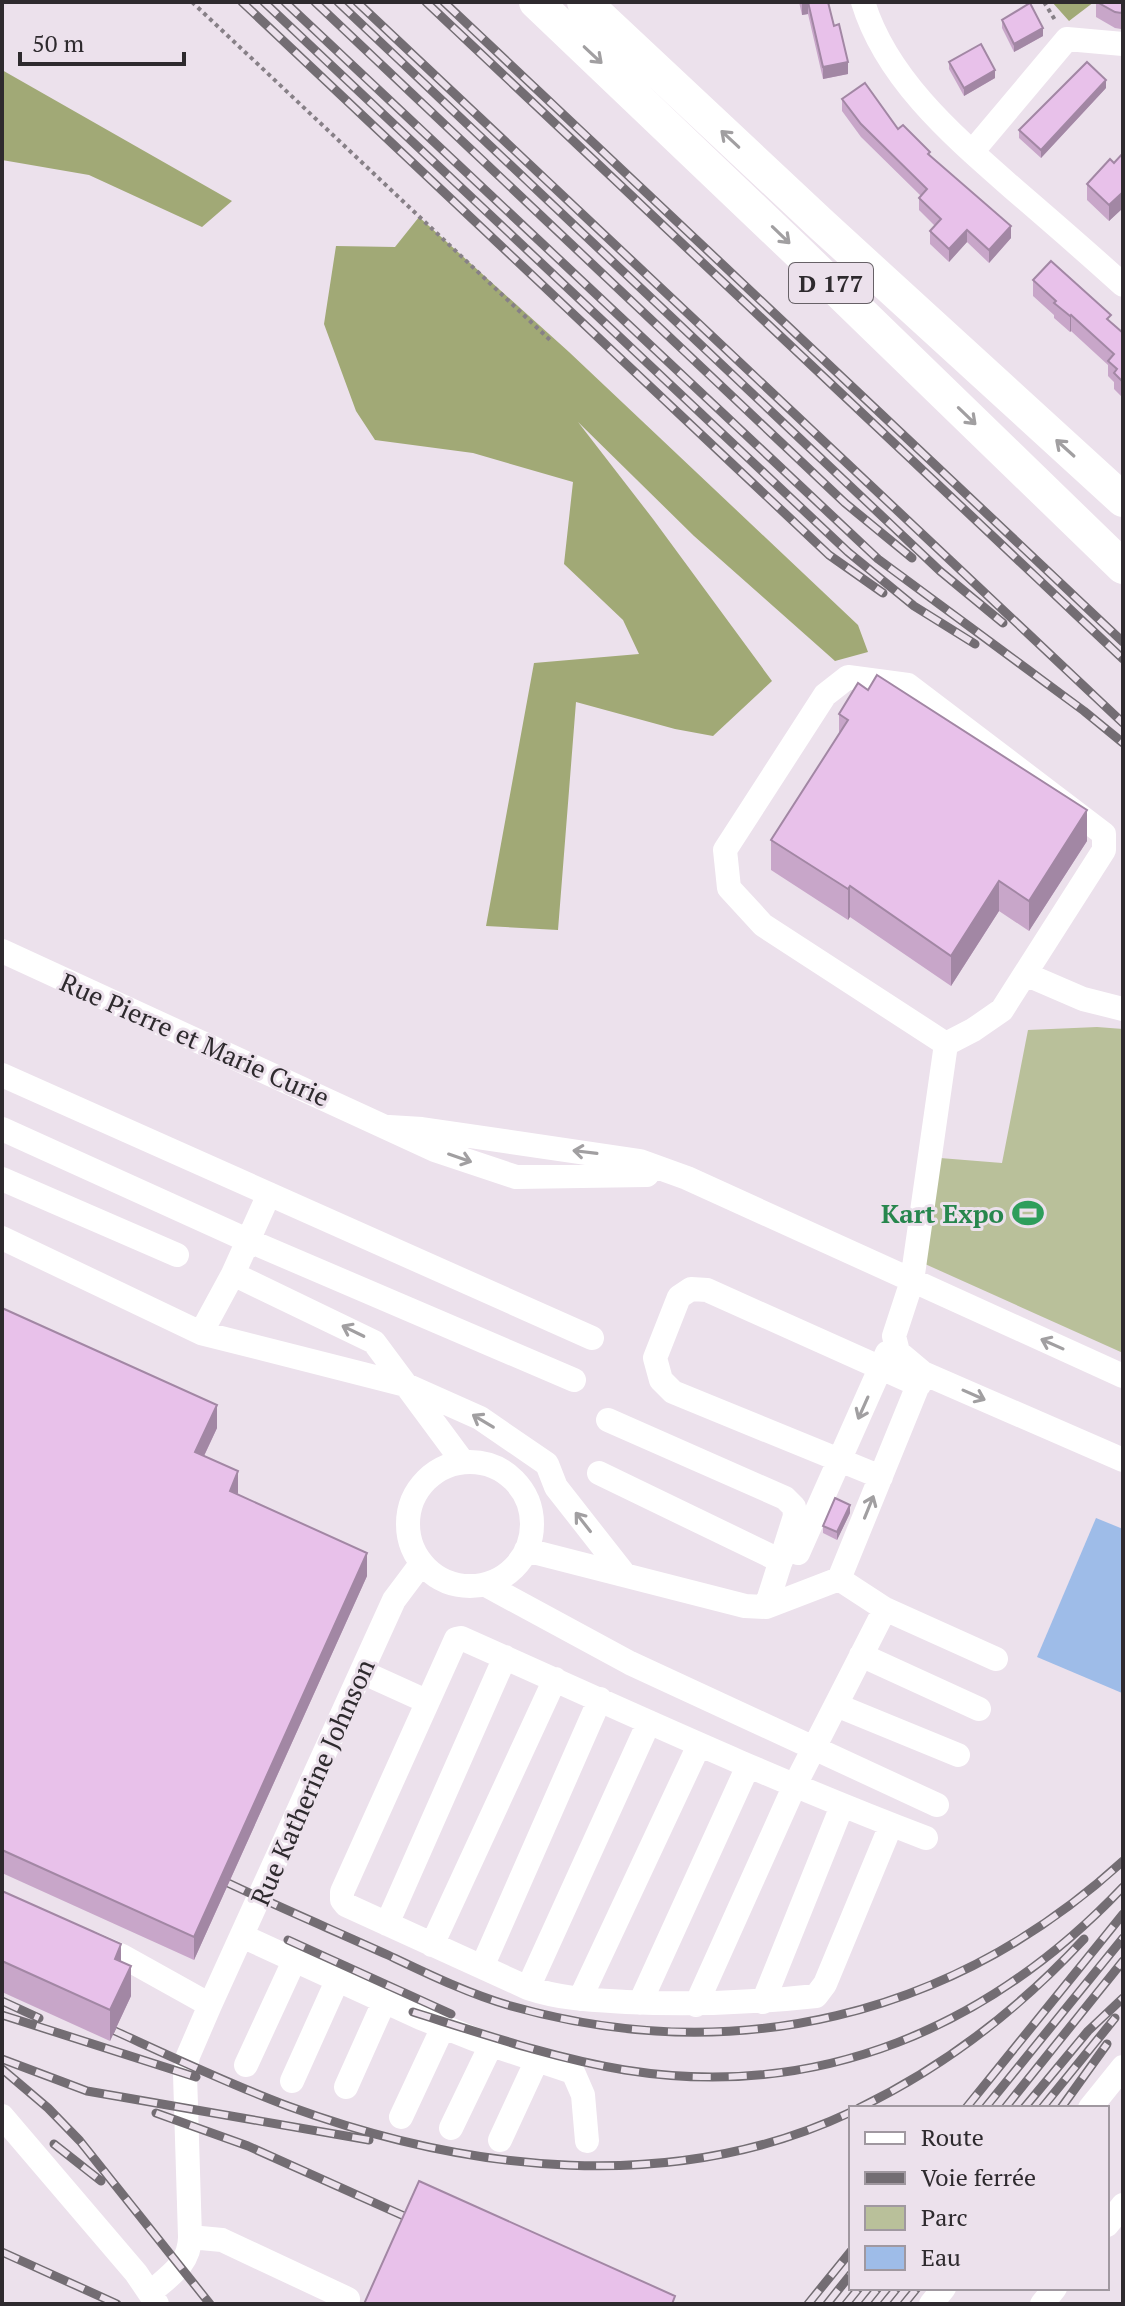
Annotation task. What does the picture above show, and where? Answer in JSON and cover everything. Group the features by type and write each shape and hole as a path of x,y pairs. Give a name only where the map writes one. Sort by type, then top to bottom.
{"highway":[{"name":"D 177","path":"536,2 1123,567"},
{"name":"D 177","path":"584,2 1123,500"}],"street":[{"path":"863,2 870,25 906,85 972,152 1120,276"},
{"path":"972,152 1067,39 1122,43"},
{"path":"848,677 908,685 1104,834 1104,850 1002,1010 946,1044 763,925 729,888 725,850 825,695 848,677"},
{"name":"Rue Pierre et Marie Curie","path":"2,951 435,1150 516,1177 613,1174 687,1178"},
{"path":"1025,974 1083,999 1123,1009"},
{"path":"771,1605 881,1367 912,1281 946,1044"},
{"path":"2,1075 592,1338"},
{"name":"Rue Pierre et Marie Curie","path":"389,1127 640,1161 687,1178 1123,1376"},
{"path":"2,1129 247,1240 574,1380"},
{"path":"2,1179 177,1255"},
{"path":"201,1333 233,1274 269,1194"},
{"path":"2,1238 201,1333 406,1385 480,1418 547,1464 556,1487 625,1575"},
{"path":"233,1274 374,1342 463,1462"},
{"path":"881,1477 673,1392 661,1380 655,1358 679,1297 691,1289 707,1290 881,1367 921,1379 1123,1460"},
{"path":"894,1336 898,1352 921,1379"},
{"path":"526,1550 745,1606 771,1605 839,1579 921,1379"},
{"path":"608,1420 785,1498 794,1507 795,1516 771,1605"},
{"path":"475,1462 496,1467 521,1488 530,1508 532,1530 526,1550 505,1576 486,1585 464,1586 438,1578 421,1564 408,1533 409,1511 416,1493 430,1476 442,1468 475,1462"},
{"path":"521,1488 547,1464"},
{"path":"599,1473 781,1561"},
{"name":"Rue Katherine Johnson","path":"190,2237 185,2074 188,2056 394,1600 421,1564"},
{"path":"839,1579 885,1609 996,1659"},
{"path":"486,1585 630,1663 937,1805"},
{"path":"696,2005 794,1787 885,1609"},
{"path":"891,1825 823,1990 816,1996 696,2005 555,1997 432,1945 346,1905 342,1900 342,1892 426,1701 456,1639 461,1638 794,1787 926,1838"},
{"path":"861,1655 979,1709"},
{"path":"387,1924 505,1657"},
{"path":"362,1672 426,1701"},
{"path":"432,1945 555,1679"},
{"path":"482,1967 600,1699"},
{"path":"836,1705 958,1755"},
{"path":"528,1988 649,1722"},
{"path":"580,1999 699,1745"},
{"path":"640,2003 748,1766"},
{"path":"763,2002 842,1806"},
{"path":"69,1932 122,1956 210,2005"},
{"path":"242,1936 443,2027 573,2072 583,2095 587,2141"},
{"path":"246,2065 294,1961"},
{"path":"292,2081 337,1981"},
{"path":"346,2087 384,2002"},
{"path":"401,2117 443,2027"},
{"path":"451,2128 491,2045"},
{"path":"500,2140 537,2060"},
{"path":"1092,2106 1123,2067"},
{"path":"2,2116 154,2298 183,2264 190,2250 190,2237 222,2240 348,2299"},
{"path":"1109,2222 1123,2205"}],"path":[{"path":"192,2 550,340"}],"green space":[{"path":"1052,2 1094,2 1069,21"},
{"path":"2,70 232,201 202,227 89,175 2,160"},
{"path":"419,217 569,352 858,625 868,652 835,661 694,536 578,422 772,681 713,736 576,702 558,930 486,926 534,663 639,654 623,620 564,564 573,482 473,453 375,440 356,411 324,324 336,246 395,247"},
{"name":"Kart Expo","path":"1123,1029 1123,1353 925,1264 940,1158 1002,1163 1028,1030"}],"water":[{"path":"1096,1518 1123,1529 1122,1693 1037,1657"}],"building":[{"path":"808,2 828,2 834,26 839,24 848,62 823,67"},
{"path":"1097,2 1123,2 1123,10 1121,13 1115,12"},
{"path":"1030,3 1043,28 1014,44 1002,20"},
{"path":"981,44 995,70 964,88 949,62"},
{"path":"1087,62 1106,80 1041,150 1019,130"},
{"path":"865,83 898,129 903,125 930,152 928,154 1011,226 989,250 967,230 949,249 930,231 941,219 919,198 927,189 861,124 842,99"},
{"path":"1123,153 1123,192 1109,205 1087,184 1110,159 1114,163"},
{"path":"1051,261 1111,315 1107,319 1123,333 1123,382 1114,373 1117,369 1108,361 1114,354 1054,303 1056,301 1033,280"},
{"path":"877,675 1087,810 1029,901 999,881 951,956 850,886 848,889 771,840 848,720 839,714 858,683 868,690"},
{"path":"2,1308 217,1405 195,1452 238,1471 230,1491 367,1553 194,1937 2,1850"},
{"path":"835,1498 850,1505 837,1532 823,1526"},
{"path":"2,1891 121,1944 115,1959 131,1966 110,2010 2,1961"},
{"path":"419,2181 675,2296 672,2304 364,2304"}],"railway":[{"path":"242,2 829,555 883,593"},
{"path":"264,2 848,552 914,606 975,644"},
{"path":"285,2 878,559 1123,743"},
{"path":"315,2 845,503 912,558"},
{"path":"338,2 940,571 1003,623"},
{"path":"357,2 1123,723"},
{"path":"426,2 1123,659"},
{"path":"444,2 1123,642"},
{"path":"228,1883 495,2001 594,2024 677,2032 758,2029 836,2016 913,1992 987,1958 1057,1915 1123,1861"},
{"path":"413,2012 545,2052 625,2070 697,2077 766,2074 833,2063 897,2043 958,2015 1016,1979 1071,1936 1123,1887"},
{"path":"968,2106 1123,1914"},
{"path":"987,2106 1123,1938"},
{"path":"863,2106 922,2074 980,2034 1034,1989 1084,1939"},
{"path":"288,1940 451,2014"},
{"path":"1007,2106 1123,1961"},
{"path":"1026,2106 1088,2031 1123,1998"},
{"path":"2,2001 39,2018"},
{"path":"2,2015 196,2077"},
{"path":"1044,2106 1115,2018"},
{"path":"115,2031 288,2106 357,2129 427,2147 498,2159 570,2165 642,2164 713,2156 783,2139 849,2113"},
{"path":"1062,2106 1107,2044"},
{"path":"2,2059 87,2091 369,2140"},
{"path":"2,2069 48,2108 80,2141 210,2304"},
{"path":"156,2113 248,2146 415,2221"},
{"path":"54,2144 101,2181"},
{"path":"2,2252 117,2304"},
{"path":"808,2304 849,2253"},
{"path":"827,2304 849,2276"},
{"path":"846,2304 857,2290"},
{"path":"865,2304 876,2290"},
{"path":"884,2304 895,2290"},
{"path":"904,2304 915,2290"}],"place":[{"name":"Kart Expo","path":"1028,1213"}]}
